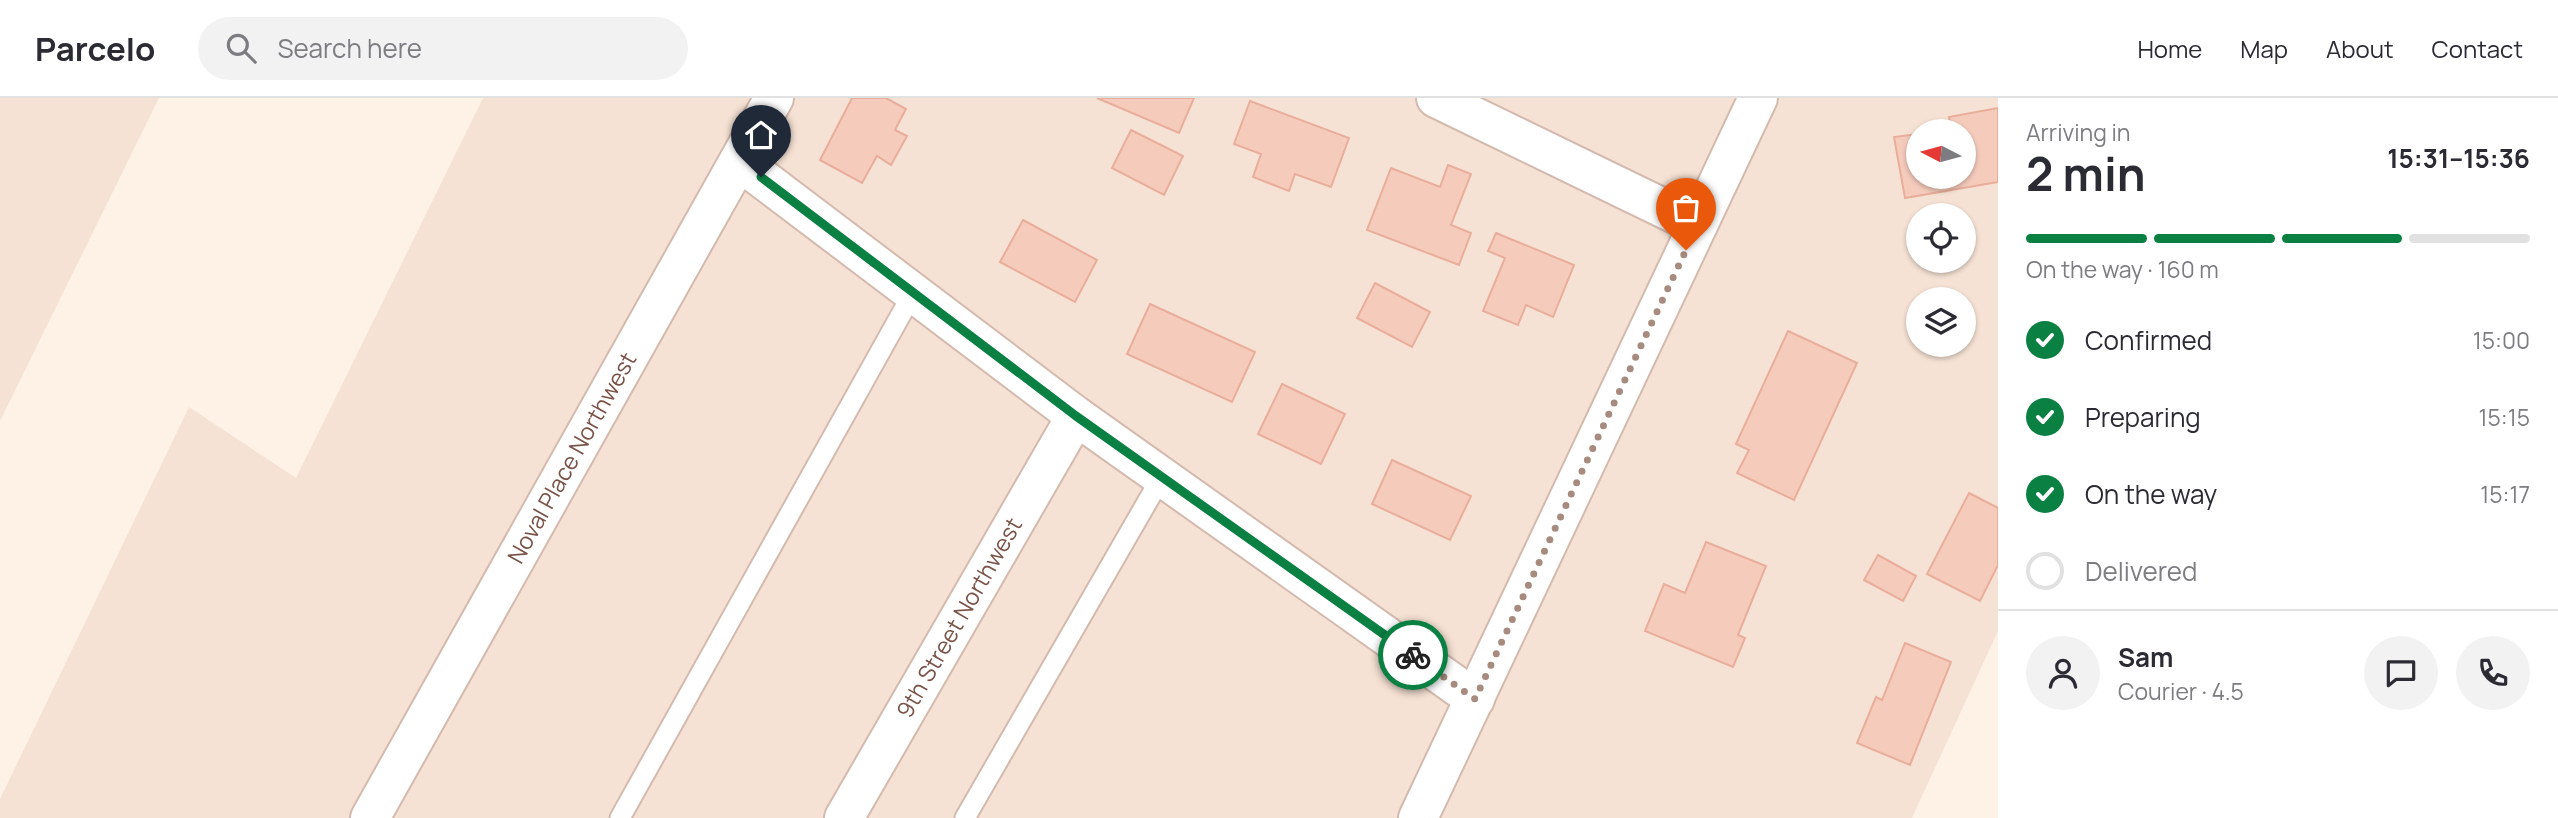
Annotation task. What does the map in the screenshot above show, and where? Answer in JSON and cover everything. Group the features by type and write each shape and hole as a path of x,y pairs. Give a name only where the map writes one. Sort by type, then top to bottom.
{"street":[{"name":"Noval Place Northwest","path":"370,818 774,98"},
{"path":"1436,98 1698,225"},
{"path":"1418,818 1758,98"},
{"path":"739,161 1076,416 1475,699"},
{"name":"9th Street Northwest","path":"844,818 1076,416"}],"lane":[{"path":"620,818 914,293"},
{"path":"965,818 1161,478"}],"shaded area":[{"path":"0,98 159,98 0,421"},
{"path":"483,98 1998,98 1998,631 1912,818 0,818 0,799 189,407 296,478"}],"building":[{"path":"852,98 886,98 906,109 895,130 907,136 891,165 877,156 862,183 820,160"},
{"path":"1097,98 1194,98 1179,133"},
{"path":"1250,101 1349,138 1331,187 1295,174 1289,191 1253,177 1261,154 1234,144"},
{"path":"1998,108 1998,182 1976,186 1976,119 1949,117"},
{"path":"1131,130 1183,156 1164,195 1112,168"},
{"path":"1906,136 1906,189 1957,189 1905,198 1894,137"},
{"path":"1448,165 1471,174 1451,225 1471,233 1459,265 1367,230 1391,168 1440,187"},
{"path":"1023,220 1097,260 1075,302 1000,262"},
{"path":"1496,233 1574,265 1553,317 1526,305 1518,325 1483,311 1505,258 1488,251"},
{"path":"1375,283 1430,312 1412,347 1357,318"},
{"path":"1150,304 1255,352 1232,402 1127,354"},
{"path":"1788,331 1857,363 1794,500 1737,473 1749,450 1736,444"},
{"path":"1282,384 1345,414 1321,464 1258,434"},
{"path":"1392,460 1471,496 1450,540 1372,504"},
{"path":"1969,493 1998,508 1998,565 1980,601 1927,574"},
{"path":"1706,542 1766,566 1738,635 1745,638 1733,667 1645,631 1664,584 1685,593"},
{"path":"1878,555 1916,576 1903,601 1864,580"},
{"path":"1905,643 1951,662 1910,765 1857,743 1876,697 1882,700"}],"way so far":[{"path":"1413,655 1475,699 1686,250"}],"route":[{"path":"761,177 1076,416 1413,655"}]}
